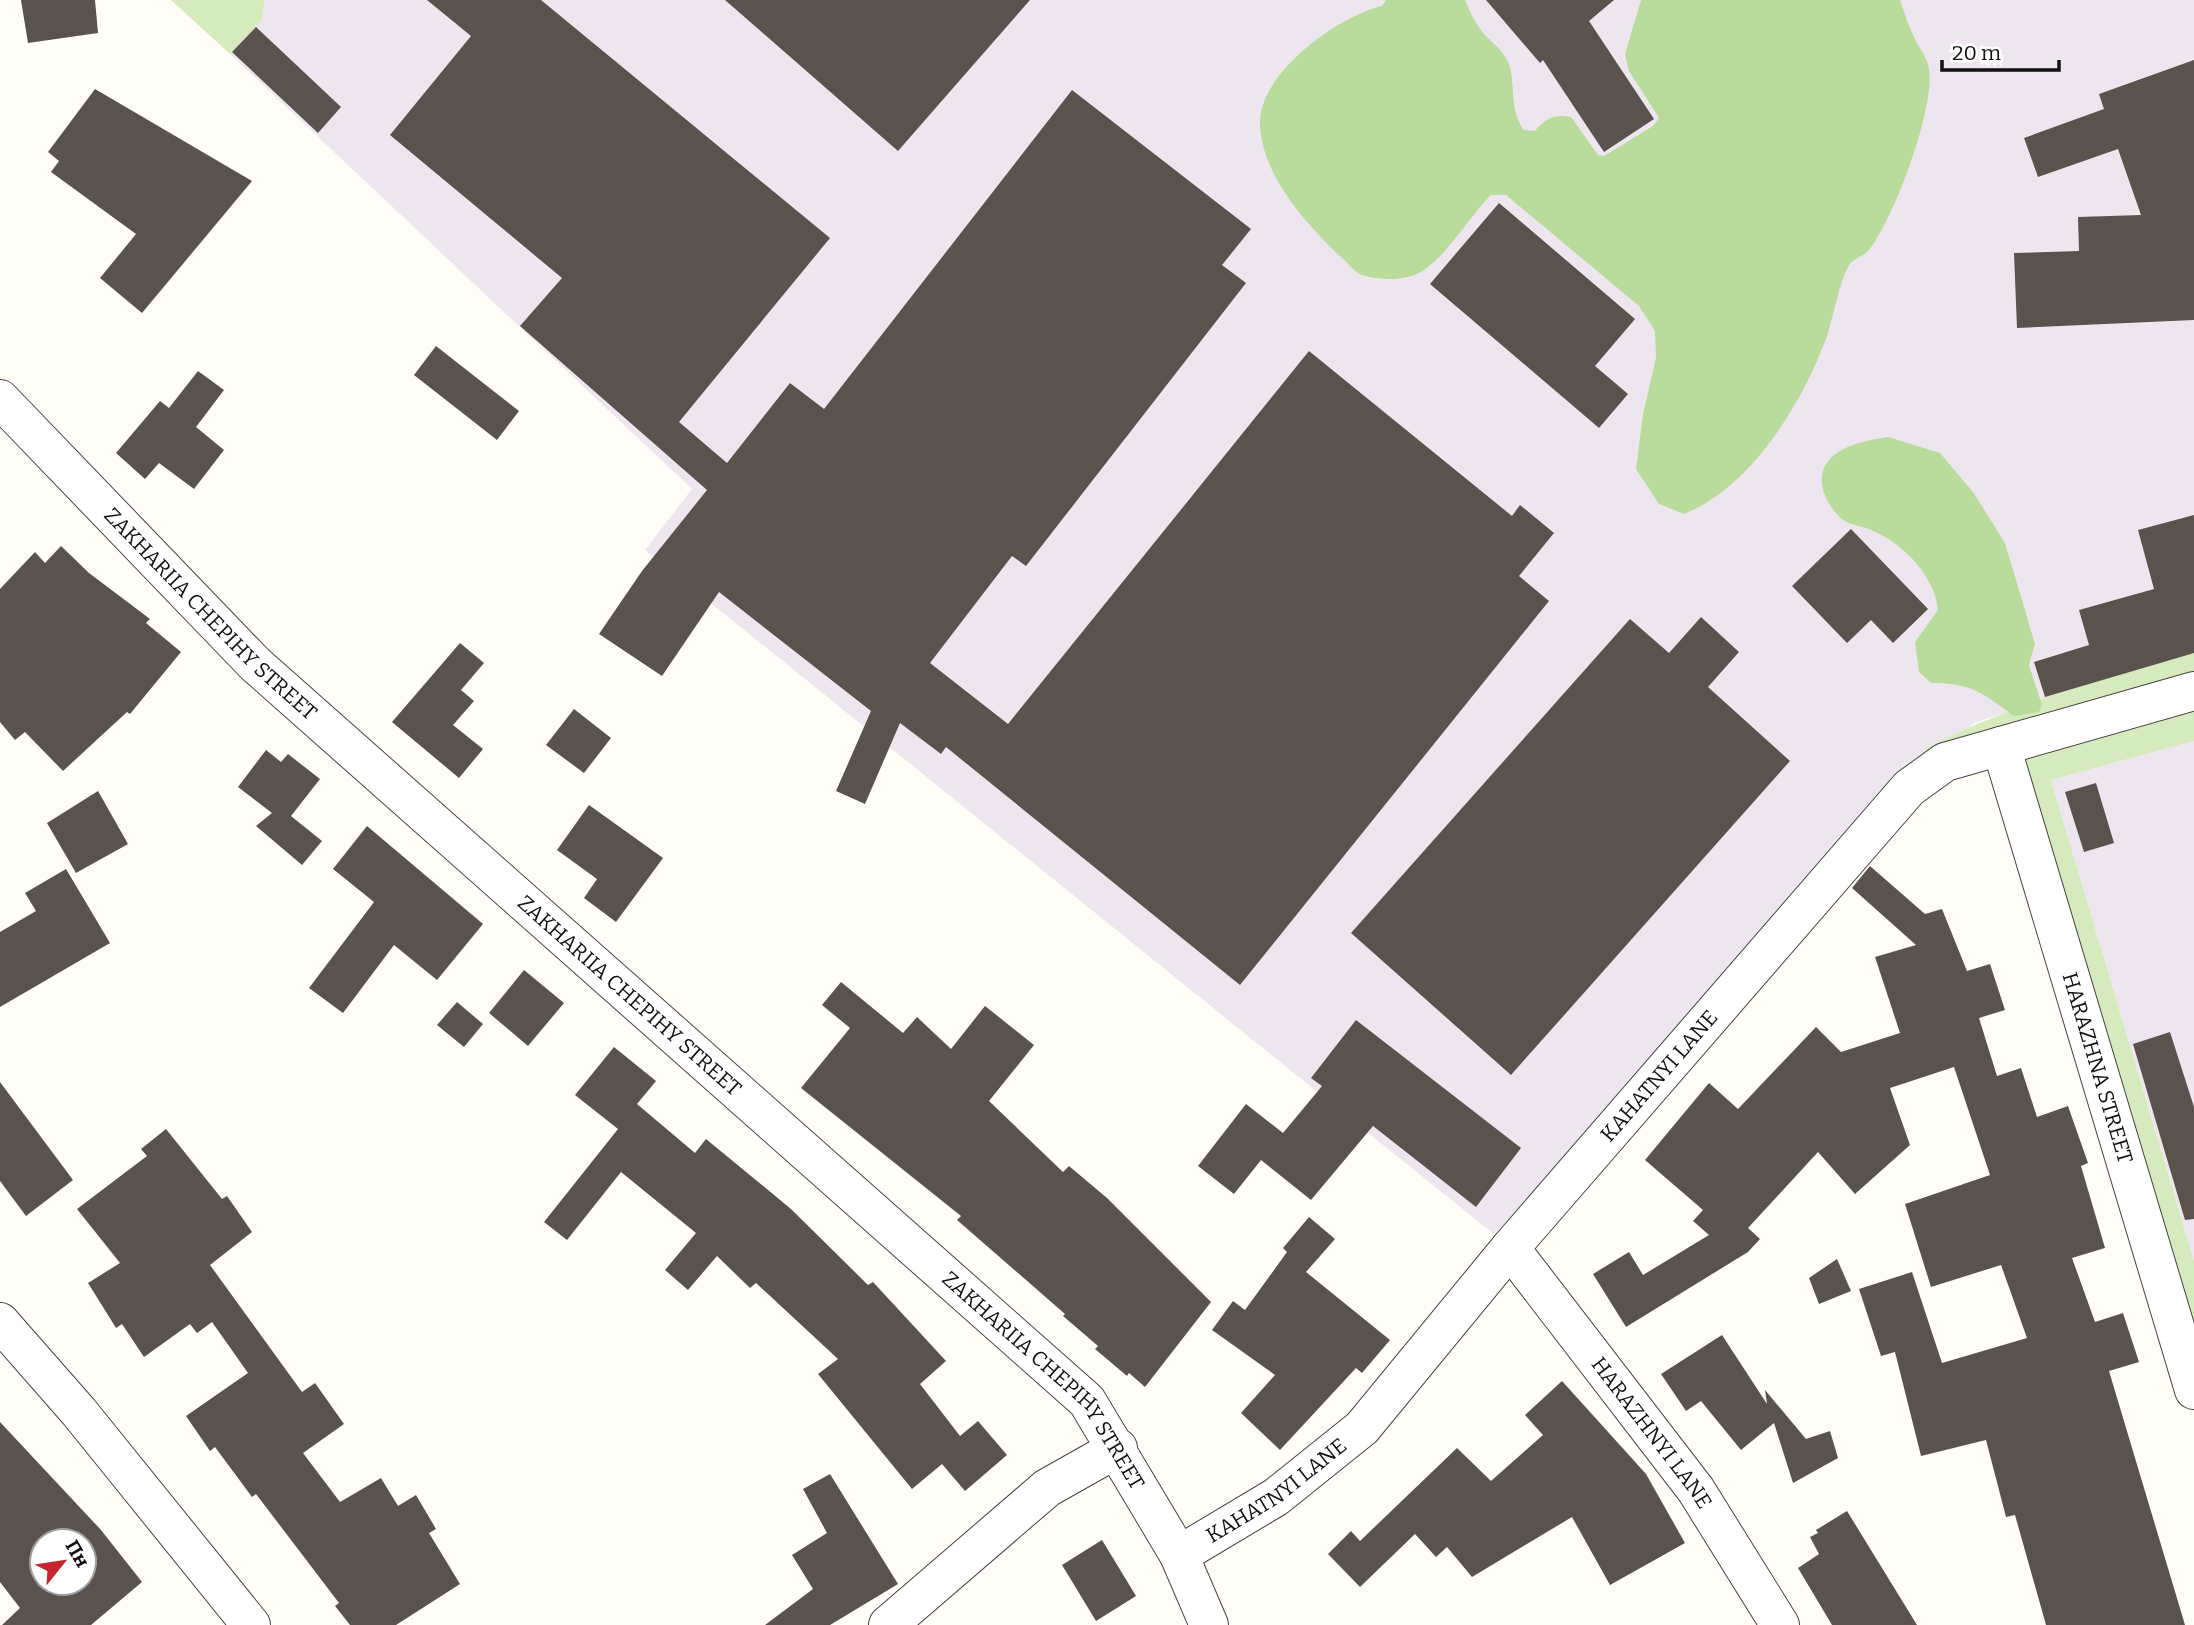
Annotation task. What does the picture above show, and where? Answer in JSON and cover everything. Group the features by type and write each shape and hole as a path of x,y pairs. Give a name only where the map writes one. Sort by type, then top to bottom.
{"street":[{"name":"ZAKHARIIA CHEPIHY STREET","path":"0,399 255,664 1087,1401 1118,1448 1179,1555 1209,1625"},
{"name":"KAHATNYI LANE","path":"1179,1555 1276,1497 1362,1428 1510,1248 1909,788 1945,762 2194,691"},
{"name":"HARAZHNA STREET","path":"2001,746 2194,1390"},
{"name":"HARAZHNYI LANE","path":"1510,1248 1696,1490 1780,1625"},
{"path":"0,1322 79,1412 251,1625"},
{"path":"888,1625 1047,1488 1118,1448"}],"shaded area":[{"path":"265,0 2194,0 2194,653 2116,675 1974,723 1501,1240 645,550 692,489 230,54 262,20"},
{"path":"2194,741 2194,1261 2051,780"}],"green space":[{"path":"171,0 265,0 262,20 230,54"},
{"path":"1386,0 1465,0 1480,29 1508,61 1515,108 1524,130 1535,131 1547,120 1555,117 1571,117 1598,155 1604,156 1653,126 1659,118 1629,71 1625,54 1641,0 1900,0 1929,69 1926,109 1911,162 1880,233 1870,249 1851,263 1845,272 1827,336 1789,414 1753,463 1732,484 1709,501 1684,514 1659,504 1636,469 1643,414 1656,358 1655,331 1639,306 1506,195 1491,195 1441,255 1424,270 1418,274 1394,279 1369,277 1357,272 1315,231 1289,199 1269,164 1260,126 1263,106 1272,87 1303,50 1344,22 1382,6"},
{"path":"1888,437 1940,453 1973,492 2005,543 2035,644 2029,665 2042,705 2039,712 2014,716 1976,691 1957,685 1931,683 1919,672 1915,642 1938,610 1931,586 1916,563 1896,544 1869,529 1843,520 1830,505 1822,487 1824,469 1837,453 1856,444"},
{"path":"2194,653 2194,676 1956,744 1501,1240 1927,748 2024,705 2092,682"},
{"path":"2194,706 2194,741 2051,780 2194,1261 2194,1363 2022,773 2025,760 2035,753"}],"building":[{"path":"21,0 95,0 98,33 28,43"},
{"path":"427,0 541,0 830,238 679,422 727,463 790,383 824,409 1072,90 1251,229 1222,265 1246,283 1026,566 1012,556 930,663 1008,724 1309,351 1512,516 1520,505 1554,533 1519,576 1549,601 1240,985 946,747 941,754 900,723 865,804 836,791 871,711 719,592 662,676 599,634 642,571 707,490 520,326 562,278 390,135 471,36"},
{"path":"725,0 1030,0 898,151"},
{"path":"1486,0 1614,0 1589,21 1654,119 1604,152 1543,60 1540,63"},
{"path":"256,27 341,107 318,133 232,52"},
{"path":"2194,60 2194,320 2017,328 2014,253 2079,251 2078,217 2141,215 2118,149 2038,177 2024,138 2104,109 2099,94"},
{"path":"95,89 252,181 142,313 100,278 136,234 51,172 59,161 48,152"},
{"path":"1499,203 1635,319 1595,366 1628,394 1599,428 1430,284"},
{"path":"436,346 519,411 497,440 414,375"},
{"path":"198,371 224,390 196,427 224,450 194,489 159,463 145,479 116,453 160,401 169,408"},
{"path":"2194,515 2194,653 2045,697 2034,662 2089,645 2079,610 2154,589 2138,530"},
{"path":"1851,529 1928,609 1893,643 1871,620 1847,643 1792,586"},
{"path":"61,546 89,573 150,619 146,623 181,652 130,714 127,712 63,771 25,732 15,740 0,722 0,589 35,552 45,563"},
{"path":"1701,617 1739,652 1708,687 1790,761 1511,1075 1351,933 1630,619 1669,653"},
{"path":"460,643 484,663 461,690 474,701 453,725 483,749 459,778 392,722"},
{"path":"574,709 611,738 584,773 546,745"},
{"path":"266,750 281,762 288,754 320,779 291,816 322,841 302,865 256,826 272,813 238,787"},
{"path":"2096,783 2114,843 2084,852 2065,792"},
{"path":"98,791 128,844 76,873 47,823"},
{"path":"589,805 663,858 616,922 584,898 597,879 557,850"},
{"path":"367,826 483,924 437,980 394,945 343,1013 309,988 374,902 333,869"},
{"path":"1870,866 1925,914 1942,909 1967,971 1990,964 2005,1010 1979,1018 1997,1076 2021,1068 2037,1117 2068,1106 2088,1163 2081,1166 2105,1248 2072,1258 2095,1322 2123,1313 2139,1362 2109,1371 2185,1625 2046,1625 2015,1515 2006,1517 1986,1440 1921,1456 1895,1352 1881,1356 1859,1289 1912,1272 1942,1363 2027,1338 2001,1265 1931,1287 1905,1204 1990,1175 1954,1067 1890,1088 1910,1145 1855,1194 1818,1152 1748,1228 1760,1239 1748,1252 1626,1327 1593,1274 1629,1252 1643,1275 1709,1235 1693,1221 1703,1210 1645,1160 1709,1083 1738,1109 1816,1027 1841,1052 1900,1033 1875,957 1916,945 1852,888"},
{"path":"66,869 110,943 0,1007 0,932 36,911 25,893"},
{"path":"524,970 564,1003 528,1046 489,1013"},
{"path":"841,982 903,1033 917,1017 951,1049 985,1006 1034,1045 989,1101 1063,1172 1069,1166 1107,1198 1211,1302 1145,1387 1129,1373 1127,1376 1095,1349 1098,1346 1063,1316 1065,1314 957,1220 961,1216 801,1088 850,1028 822,1005"},
{"path":"457,1002 483,1024 464,1047 437,1025"},
{"path":"1356,1020 1521,1148 1476,1207 1373,1126 1311,1200 1261,1160 1234,1194 1198,1166 1246,1104 1283,1133 1322,1086 1311,1078"},
{"path":"2170,1032 2194,1107 2194,1219 2185,1220 2133,1044"},
{"path":"614,1047 656,1081 637,1104 695,1153 706,1139 791,1209 868,1285 873,1282 946,1361 920,1384 960,1436 978,1421 1007,1455 965,1491 942,1464 912,1489 818,1374 838,1359 756,1283 750,1288 717,1256 688,1290 665,1270 696,1233 621,1172 567,1240 544,1222 618,1129 575,1095"},
{"path":"0,1082 73,1180 26,1216 0,1181"},
{"path":"166,1129 222,1199 227,1196 252,1232 210,1265 302,1392 315,1383 344,1424 303,1453 340,1502 381,1478 398,1506 416,1495 436,1529 429,1533 460,1584 396,1625 350,1625 335,1606 339,1603 256,1494 252,1497 215,1447 210,1451 186,1416 248,1373 212,1322 197,1333 190,1324 144,1357 122,1324 116,1328 88,1283 120,1263 77,1209 147,1156 141,1149"},
{"path":"1309,1217 1335,1239 1306,1272 1390,1340 1362,1373 1356,1368 1280,1450 1241,1413 1275,1375 1212,1330 1233,1301 1245,1310 1287,1252 1283,1248"},
{"path":"1837,1259 1851,1291 1819,1304 1809,1278"},
{"path":"1722,1335 1767,1404 1765,1390 1806,1439 1830,1431 1838,1458 1793,1483 1774,1423 1741,1450 1701,1401 1686,1411 1661,1374"},
{"path":"1562,1381 1646,1474 1685,1543 1610,1585 1572,1517 1472,1577 1447,1547 1436,1557 1415,1534 1360,1587 1328,1554 1351,1531 1360,1541 1457,1448 1491,1481 1543,1435 1525,1415"},
{"path":"0,1422 101,1530 142,1582 91,1625 2,1625 20,1608 0,1582"},
{"path":"830,1474 898,1584 830,1625 765,1625 813,1589 792,1555 827,1533 803,1489"},
{"path":"1847,1511 1917,1625 1832,1625 1798,1568 1819,1554 1810,1537 1818,1533 1816,1530"},
{"path":"1102,1540 1136,1596 1096,1621 1062,1565"}]}
